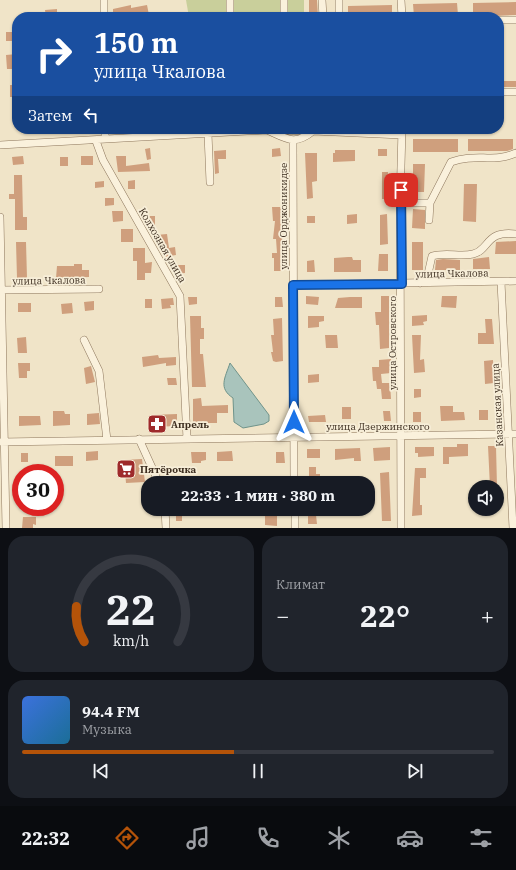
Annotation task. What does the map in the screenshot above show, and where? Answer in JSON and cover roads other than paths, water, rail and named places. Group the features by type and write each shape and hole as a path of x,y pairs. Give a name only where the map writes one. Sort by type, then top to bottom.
{"street":[{"path":"104,0 104,12"},
{"path":"230,0 230,12"},
{"path":"284,0 284,12"},
{"path":"322,0 323,12"},
{"path":"338,0 339,12"},
{"path":"401,0 402,12"},
{"path":"504,20 516,20"},
{"path":"504,92 516,92"},
{"path":"105,134 105,140"},
{"path":"0,145 208,134 210,182"},
{"path":"276,134 293,141 305,138 310,134"},
{"name":"улица Островского","path":"401,528 402,284 400,203 402,134"},
{"name":"Колхозная улица","path":"96,141 103,160 180,296 187,439"},
{"name":"улица Орджоникидзе","path":"293,141 294,476"},
{"path":"429,220 430,203 451,162 464,157 505,158 516,153"},
{"path":"400,203 430,203"},
{"path":"0,217 2,442 6,528"},
{"path":"420,283 428,274 432,256 442,253 472,254 478,251 491,237 507,233 516,234"},
{"name":"улица Чкалова","path":"293,285 516,281"},
{"name":"Казанская улица","path":"501,282 512,434 513,528"},
{"name":"улица Чкалова","path":"1,290 99,289"},
{"path":"84,340 99,371 107,440"},
{"name":"улица Дзержинского","path":"2,442 294,437 402,437 512,434"},
{"path":"139,440 156,476"},
{"path":"165,516 166,528"},
{"path":"295,516 295,528"}],"water":[{"path":"230,363 269,415 269,421 264,424 243,428 234,422 233,398 228,394 224,386"}],"place":[{"name":"Апрель","path":"157,424"},
{"name":"Пятёрочка","path":"126,469"}]}
